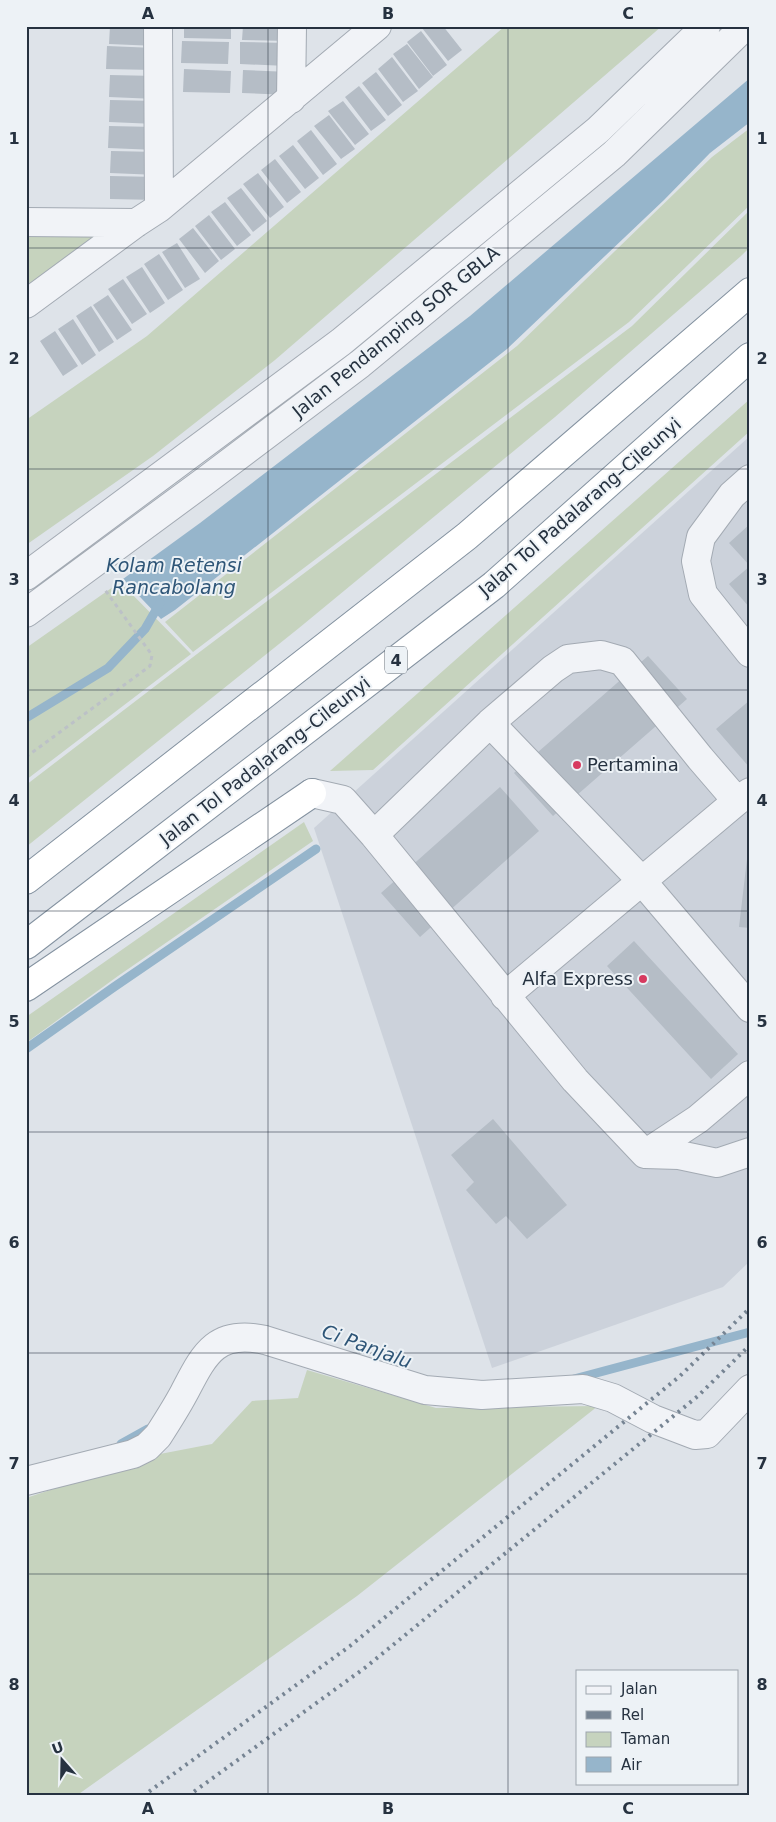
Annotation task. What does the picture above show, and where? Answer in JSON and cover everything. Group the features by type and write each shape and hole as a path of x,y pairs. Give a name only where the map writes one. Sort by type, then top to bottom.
{"highway":[{"path":"26,880 467,536 750,292"},
{"name":"Jalan Tol Padalarang–Cileunyi","path":"26,945 494,585 750,358"},
{"path":"26,987 312,793"}],"street":[{"path":"158,26 160,208"},
{"path":"291,99 292,26"},
{"path":"26,304 160,208 377,26"},
{"name":"Jalan Pendamping SOR GBLA","path":"26,613 360,364 614,154 745,26"},
{"name":"Jalan Pendamping SOR GBLA","path":"26,576 341,342 583,142 699,28"},
{"path":"26,222 136,224"},
{"path":"184,460 205,481"},
{"path":"750,479 732,495 701,536 696,561 703,594 750,653"},
{"path":"374,835 490,723 553,669 568,659 600,655 622,660 700,758 743,796 505,996"},
{"path":"490,723 641,880 750,1008"},
{"path":"312,793 343,800 374,835 575,1080 645,1154 679,1155 718,1162 750,1152"},
{"path":"645,1154 698,1119 750,1074"},
{"path":"26,1481 133,1454 147,1447 158,1436 201,1361 211,1349 239,1337 265,1340 425,1390 482,1394 582,1388 613,1398 653,1418 695,1435 707,1434 750,1389"}],"path":[{"path":"26,756 150,666 152,655 88,568"}],"shaded area":[{"path":"750,436 750,1261 723,1287 492,1368 314,828"}],"green space":[{"path":"505,26 662,26 275,360 153,456 26,545 26,420 147,336"},
{"path":"750,128 750,205 629,322 193,652 165,622 517,346 712,157"},
{"path":"750,210 750,247 741,256 555,417 299,628 26,847 26,785 632,326"},
{"path":"26,228 124,228 26,299"},
{"path":"750,399 750,431 373,770 330,771"},
{"path":"120,582 191,654 26,780 26,648"},
{"path":"304,822 313,841 118,976 26,1043 26,1017"},
{"path":"307,1370 436,1408 598,1406 357,1596 76,1796 26,1796 26,1498 160,1454 212,1444 252,1401 298,1398"}],"water":[{"name":"Kolam Retensi Rancabolang","path":"750,78 750,122 710,153 664,200 507,349 175,610 161,619 123,579 200,523 470,316"}],"building":[{"path":"110,26 157,26 157,46 109,44"},
{"path":"184,26 231,26 231,39 184,38"},
{"path":"243,26 290,26 290,41 242,40"},
{"path":"424,26 443,26 462,50 448,61 422,28"},
{"path":"421,31 447,65 433,76 407,42"},
{"path":"182,41 229,42 228,64 181,63"},
{"path":"240,42 288,43 287,66 240,64"},
{"path":"407,44 433,77 419,89 393,54"},
{"path":"107,46 155,48 154,70 106,69"},
{"path":"392,57 418,91 403,102 378,69"},
{"path":"184,69 231,71 230,93 183,92"},
{"path":"243,70 290,72 289,95 242,93"},
{"path":"376,72 402,105 388,116 362,83"},
{"path":"110,75 157,76 156,99 109,97"},
{"path":"359,86 386,120 371,131 345,97"},
{"path":"110,100 157,101 156,124 109,122"},
{"path":"343,101 369,134 355,145 328,111"},
{"path":"329,115 355,149 341,159 314,126"},
{"path":"109,126 156,127 156,150 108,148"},
{"path":"311,130 337,164 323,175 297,141"},
{"path":"293,145 319,178 305,189 279,156"},
{"path":"111,151 158,152 158,175 110,173"},
{"path":"275,159 301,192 287,203 261,170"},
{"path":"258,173 284,207 270,218 243,184"},
{"path":"110,176 158,177 157,200 110,199"},
{"path":"241,188 267,221 253,232 227,198"},
{"path":"225,202 251,235 237,246 211,212"},
{"path":"209,215 235,249 221,260 195,226"},
{"path":"193,228 219,261 205,273 179,239"},
{"path":"177,243 200,279 185,288 162,252"},
{"path":"159,254 183,290 168,300 144,264"},
{"path":"142,267 165,303 150,313 126,277"},
{"path":"123,279 147,314 132,324 108,289"},
{"path":"108,295 132,330 117,340 93,305"},
{"path":"91,306 114,342 99,352 76,316"},
{"path":"73,319 96,355 82,365 58,329"},
{"path":"55,331 78,366 63,376 40,341"},
{"path":"750,524 750,566 729,543"},
{"path":"750,566 750,608 729,584"},
{"path":"648,656 687,699 553,816 514,773"},
{"path":"750,700 750,768 716,729"},
{"path":"500,787 539,831 420,937 381,893"},
{"path":"750,842 750,928 739,927"},
{"path":"634,941 738,1054 711,1079 607,966"},
{"path":"493,1119 567,1205 527,1239 506,1216 496,1224 466,1190 474,1182 451,1155"}],"waterway":[{"path":"26,718 108,668 145,629 160,603"},
{"path":"26,1049 316,849"},
{"name":"Ci Panjalu","path":"574,1379 750,1332"},
{"name":"Ci Panjalu","path":"121,1444 148,1429"}],"railway":[{"path":"143,1796 350,1646 680,1376 750,1308"},
{"path":"188,1796 366,1667 698,1396 750,1345"}],"place":[{"name":"Pertamina","path":"577,765"},
{"name":"Alfa Express","path":"643,979"}]}
